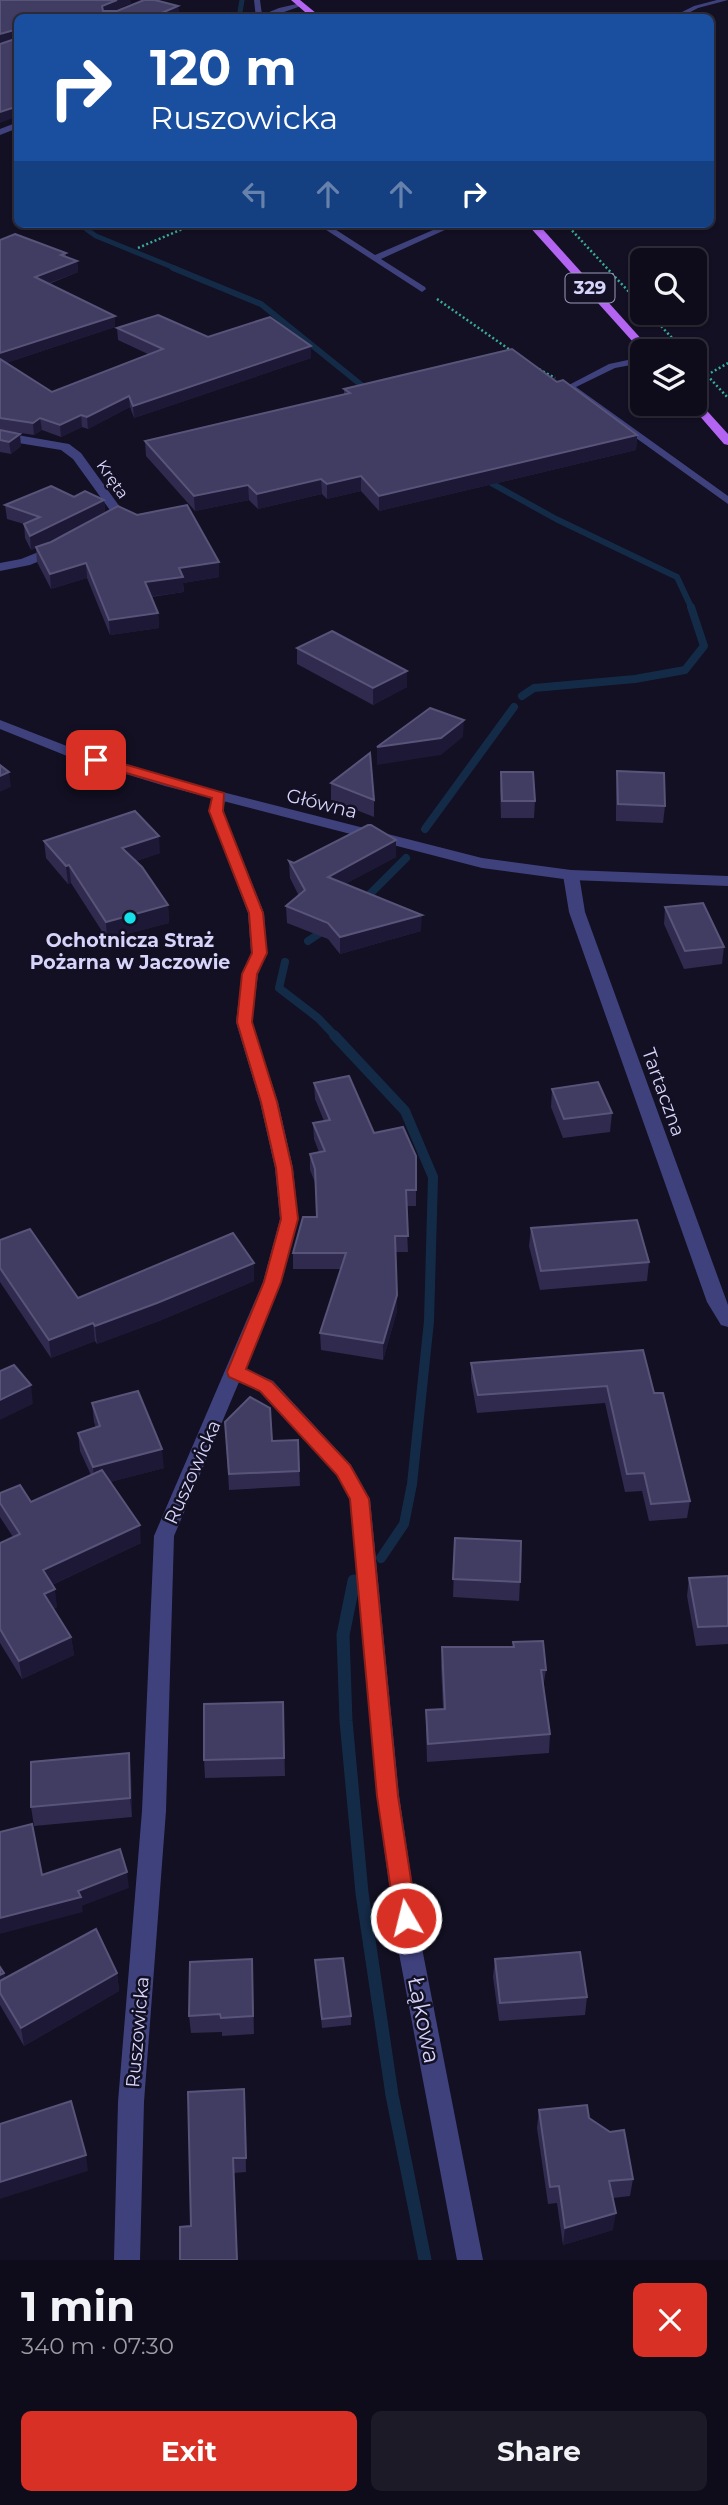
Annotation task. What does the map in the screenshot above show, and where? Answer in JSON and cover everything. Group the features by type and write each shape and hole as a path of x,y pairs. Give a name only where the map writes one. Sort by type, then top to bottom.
{"main road":[{"path":"298,2 313,14"},
{"name":"329","path":"536,228 636,339"},
{"path":"706,416 728,441"}],"street":[{"name":"Kręta","path":"0,436 65,447 78,456 119,514 95,528"},
{"path":"0,567 25,562 72,542"},
{"name":"Główna","path":"0,724 72,753 219,796 482,863 571,875 728,881"},
{"name":"Ruszowicka","path":"127,2260 131,2102 154,1811 164,1536 272,1282 289,1219 284,1168 269,1102 244,1022 250,974 259,953 256,913 216,811 219,796"},
{"name":"Tartaczna","path":"571,875 577,912 716,1302 728,1320"},
{"name":"Łąkowa","path":"236,1372 266,1386 344,1470 360,1499 388,1796 409,1943 470,2260"}],"lane":[{"path":"681,14 724,0"},
{"path":"269,14 298,2"},
{"path":"327,228 422,289"},
{"path":"376,258 445,228"},
{"path":"630,363 598,371 570,387 728,500"}],"path":[{"path":"138,248 185,228"},
{"path":"570,228 630,293"},
{"path":"422,289 515,354"},
{"path":"660,325 673,339"},
{"path":"525,360 570,387"},
{"path":"728,363 707,375 728,398"}],"building":[{"path":"0,0 117,0 102,6 103,11 117,11 144,0 178,6 159,14 14,14 14,30 0,34"},
{"path":"14,39 14,109 0,112 0,44"},
{"path":"15,234 66,253 61,255 77,261 35,277 115,316 0,353 0,240"},
{"path":"158,315 208,337 270,317 311,346 133,406 129,396 87,417 81,415 60,425 40,418 33,423 0,418 0,359 52,392 163,349 117,328"},
{"path":"512,349 557,382 563,380 637,435 379,496 361,476 327,484 321,479 257,494 248,485 194,496 145,441 350,393 344,389"},
{"path":"0,430 20,434 9,442 0,440"},
{"path":"51,486 74,497 85,491 104,500 30,536 24,524 40,517 5,505"},
{"path":"187,505 219,562 179,568 183,577 145,582 158,613 109,620 86,563 50,574 36,547 51,542 118,506 137,515"},
{"path":"332,631 407,671 373,688 297,648"},
{"path":"430,708 464,720 441,738 377,747"},
{"path":"370,753 374,800 331,783"},
{"path":"0,765 9,772 0,776"},
{"path":"617,771 664,773 665,806 618,804"},
{"path":"501,772 533,772 535,801 502,801"},
{"path":"135,811 159,836 122,848 142,867 168,905 106,922 69,865 66,866 44,841"},
{"path":"368,825 396,840 328,877 422,915 340,937 328,923 286,906 305,890 289,861 294,863"},
{"path":"703,903 724,947 685,951 665,907"},
{"path":"349,1076 374,1133 403,1127 416,1156 416,1190 406,1190 408,1236 395,1236 397,1295 383,1343 320,1333 346,1253 293,1253 303,1217 317,1217 315,1169 310,1154 325,1151 313,1123 330,1120 314,1083"},
{"path":"598,1082 612,1113 564,1119 552,1089"},
{"path":"637,1220 649,1262 541,1271 531,1228"},
{"path":"30,1229 78,1298 233,1233 254,1263 157,1303 49,1340 0,1268 0,1240"},
{"path":"643,1350 654,1393 663,1393 690,1501 651,1504 644,1473 627,1474 607,1386 478,1395 471,1363"},
{"path":"14,1365 31,1385 0,1400 0,1371"},
{"path":"138,1391 162,1449 93,1467 78,1433 100,1426 92,1403"},
{"path":"250,1397 270,1408 272,1441 298,1440 299,1471 229,1474 225,1422"},
{"path":"102,1470 140,1525 43,1570 55,1589 44,1594 71,1637 19,1661 0,1629 0,1543 20,1534 0,1503 0,1493 20,1485 31,1502"},
{"path":"455,1538 521,1541 520,1582 453,1579"},
{"path":"728,1576 728,1626 698,1627 689,1578"},
{"path":"543,1641 546,1670 541,1670 550,1734 428,1744 426,1710 445,1709 442,1647 514,1647 513,1642"},
{"path":"283,1702 284,1758 204,1760 204,1704"},
{"path":"129,1753 130,1798 31,1807 31,1762"},
{"path":"32,1824 42,1875 120,1849 127,1872 78,1891 81,1897 0,1918 0,1832"},
{"path":"96,1929 117,1973 21,2028 0,1993 0,1981"},
{"path":"580,1952 587,1997 500,2003 495,1959"},
{"path":"343,1958 351,2016 322,2019 315,1960"},
{"path":"252,1959 253,2016 189,2016 190,1962"},
{"path":"244,2089 246,2158 233,2158 237,2260 180,2260 180,2227 191,2226 188,2092"},
{"path":"71,2101 86,2155 0,2182 0,2124"},
{"path":"587,2105 589,2118 610,2132 624,2130 633,2179 609,2181 616,2213 565,2228 559,2186 550,2187 539,2110"}],"waterway":[{"path":"240,14 242,0"},
{"path":"85,228 96,236 177,269"},
{"path":"173,268 261,304 370,392"},
{"path":"482,478 556,519 677,577 692,609"},
{"path":"522,696 534,688 635,679 685,670 704,646 691,607"},
{"path":"425,829 514,707"},
{"path":"362,902 406,858"},
{"path":"308,941 328,928"},
{"path":"285,962 279,988 318,1018 336,1037"},
{"path":"334,1035 405,1111 433,1177 429,1321 412,1484 404,1524 381,1558"},
{"path":"354,1581 343,1635 346,1721 362,1893 392,2095 425,2260"}],"place":[{"name":"Ochotnicza Straż Pożarna w Jaczowie","path":"130,918"}],"route":[{"path":"96,760 219,796 216,811 256,913 260,938 259,953 250,974 244,1022 269,1102 284,1168 289,1219 272,1282 236,1372 266,1386 344,1470 360,1499 388,1796 406,1918"}]}
